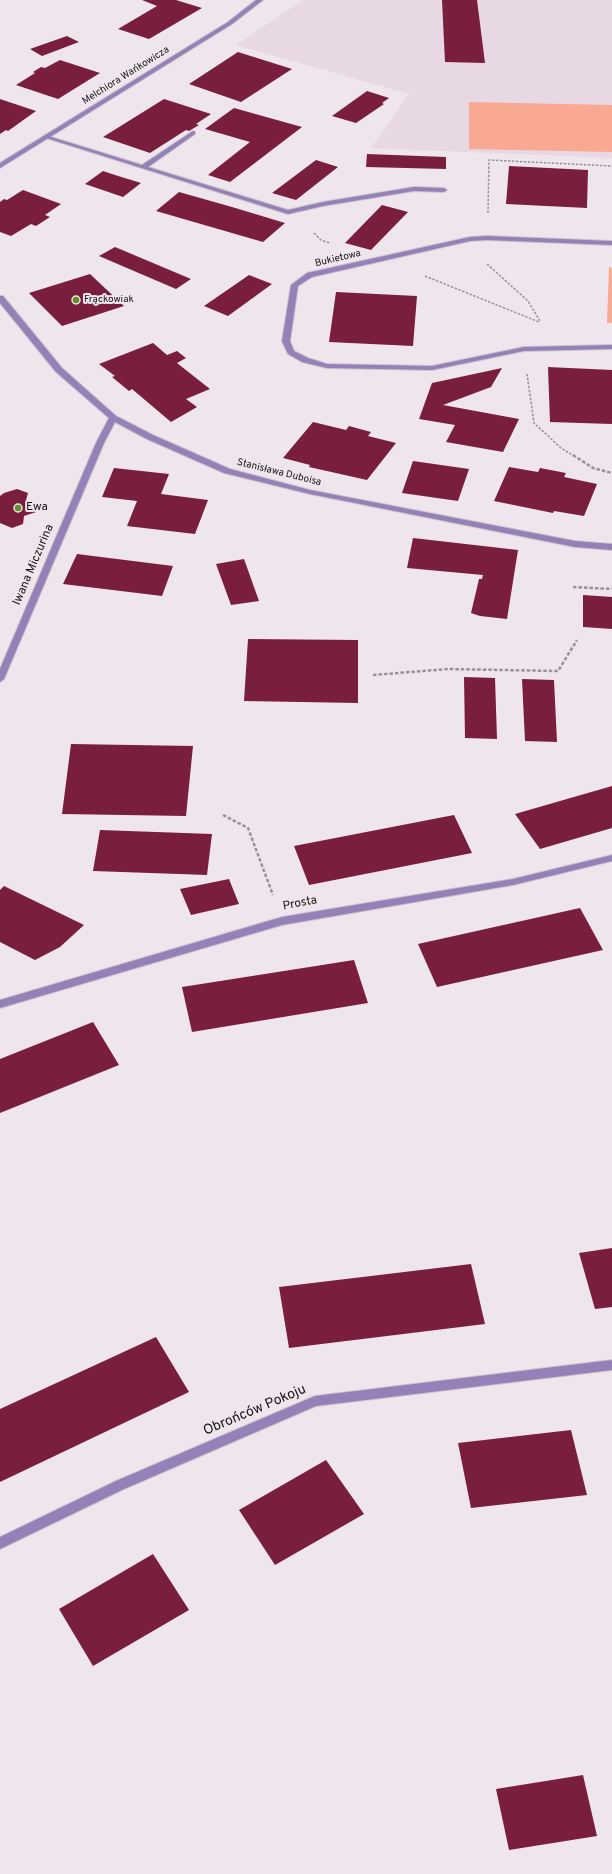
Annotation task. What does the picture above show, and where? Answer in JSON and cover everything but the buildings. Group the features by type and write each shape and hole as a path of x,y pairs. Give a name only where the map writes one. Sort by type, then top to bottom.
{"street":[{"name":"Melchiora Wańkowicza","path":"0,166 230,23 260,0"},
{"path":"144,167 193,134"},
{"path":"46,137 288,212 323,204 414,189 444,190"},
{"name":"Bukietowa","path":"612,242 487,238 470,239 310,275 295,285 286,341 290,352 305,360 326,366 432,368 524,349 612,348"},
{"name":"Stanisława Duboisa","path":"0,298 60,370 113,418 150,437 227,471 310,492 575,544 612,547"},
{"name":"Iwana Miczurina","path":"0,679 100,443 113,418"},
{"name":"Prosta","path":"0,1004 282,921 513,882 612,858"},
{"name":"Obrońców Pokoju","path":"0,1543 120,1485 315,1401 612,1365"}],"path":[{"path":"487,238 489,160 612,166"},
{"path":"288,212 321,240 337,244"},
{"path":"470,239 490,268 528,301 554,348"},
{"path":"382,259 540,322"},
{"path":"524,349 534,423 561,448 593,468 612,473"},
{"path":"573,587 612,589"},
{"path":"373,675 448,669 558,671 577,640"},
{"path":"223,815 248,828 282,921"}],"shaded area":[{"path":"303,0 612,0 612,158 371,148 409,94 236,45"},
{"path":"469,102 612,105 612,152 469,149"},
{"path":"609,267 612,268 612,323 607,323"}],"place":[{"name":"Frąckowiak","path":"76,300"},
{"name":"Ewa","path":"18,508"}]}
